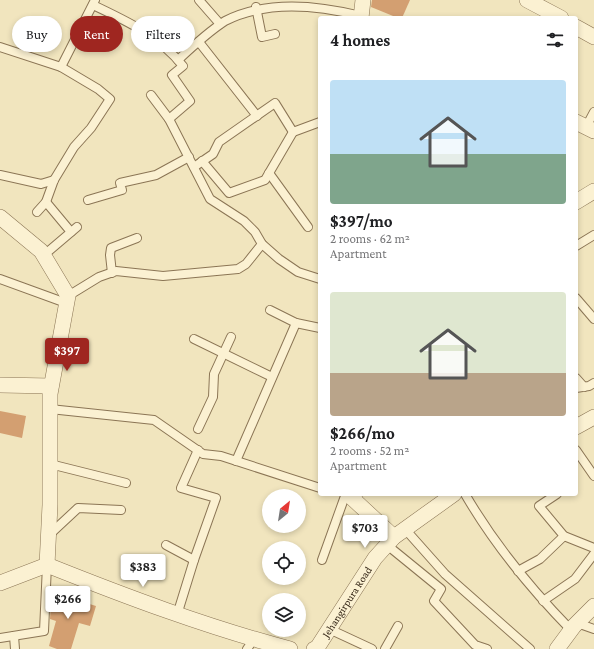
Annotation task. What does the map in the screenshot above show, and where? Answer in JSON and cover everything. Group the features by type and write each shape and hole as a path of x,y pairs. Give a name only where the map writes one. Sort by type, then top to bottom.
{"street":[{"path":"362,16 363,0"},
{"path":"527,0 556,16"},
{"path":"578,28 594,36"},
{"path":"578,201 594,191"},
{"path":"0,216 41,250 67,299 51,386 49,536 47,565"},
{"path":"0,385 51,386"},
{"path":"578,426 594,417"},
{"path":"348,496 395,537"},
{"name":"Jehangirpura Road","path":"314,649 317,648 374,558 395,537 451,496"},
{"path":"0,583 47,565 256,645 290,649"},
{"path":"557,649 574,626 594,606"}],"lane":[{"path":"199,0 220,24"},
{"path":"61,67 94,2 140,28 165,45 183,66 172,75 190,102 169,119"},
{"path":"178,60 220,24 256,7 279,3 294,4 323,7 358,16"},
{"path":"256,7 262,37 275,34"},
{"path":"199,42 257,116"},
{"path":"0,47 61,67 98,89 110,99 91,128 74,147 54,180 46,202 37,212"},
{"path":"151,95 169,119 210,199 244,221 255,232 262,244 298,272 318,278"},
{"path":"194,167 214,154 218,142 274,103 293,132"},
{"path":"585,126 594,112"},
{"path":"202,161 229,193 265,180 293,132 318,123"},
{"path":"88,200 122,190 120,183 156,175 189,157"},
{"path":"269,173 308,227"},
{"path":"0,175 41,184 54,180"},
{"path":"44,255 74,230 46,202"},
{"path":"578,245 594,235"},
{"path":"112,273 110,255 111,248 137,238"},
{"path":"0,279 67,299 99,277 116,271 140,272 163,276 238,269 246,264 262,244"},
{"path":"578,300 594,319"},
{"path":"270,310 296,323 318,328"},
{"path":"236,460 296,323"},
{"path":"198,429 213,397 214,374 231,337"},
{"path":"194,339 272,377"},
{"path":"580,387 594,383"},
{"path":"50,409 154,420 203,454 221,456 236,460 318,487"},
{"path":"177,615 194,560 216,498 180,488 198,450"},
{"path":"578,453 594,476"},
{"path":"50,464 126,483"},
{"path":"322,560 348,496"},
{"path":"466,496 483,526 543,601 574,626 594,629"},
{"path":"554,496 539,506 564,536 594,548"},
{"path":"49,536 78,508 121,510"},
{"path":"518,571 540,559 564,536"},
{"path":"395,537 441,590 434,601 475,645 486,649"},
{"path":"395,537 446,574 530,649"},
{"path":"166,545 194,560"},
{"path":"543,601 575,579 594,554"},
{"path":"0,638 44,631 47,565"},
{"path":"385,649 398,626"},
{"path":"329,629 372,649"},
{"path":"14,636 16,649"}],"building":[{"path":"372,0 410,0 403,16 393,16 371,7"},
{"path":"0,411 26,416 22,438 0,433"},
{"path":"54,593 96,606 90,626 79,623 71,649 57,649 49,646 56,621 50,619 51,603"}]}
